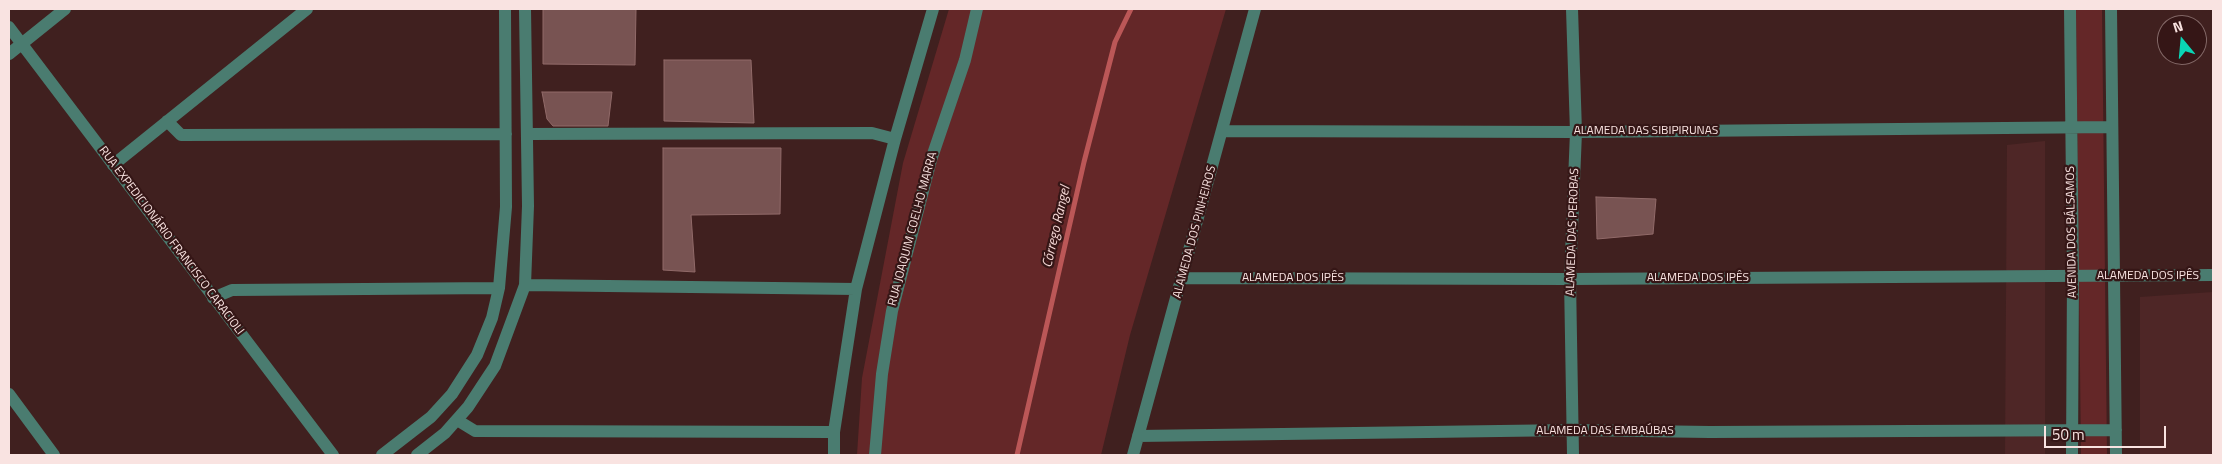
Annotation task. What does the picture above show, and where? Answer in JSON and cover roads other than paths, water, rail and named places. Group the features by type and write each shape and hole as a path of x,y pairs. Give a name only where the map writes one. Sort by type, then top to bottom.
{"street":[{"path":"9,54 65,9"},
{"path":"113,165 307,9"},
{"path":"382,455 431,417 452,394 477,355 492,318 499,288 506,207 505,9"},
{"path":"417,455 445,433 468,407 494,366 525,285 527,134 525,9"},
{"path":"834,455 834,432 856,290 895,138 934,9"},
{"name":"RUA JOAQUIM COELHO MARRA","path":"875,455 882,374 892,311 931,160 965,60 977,9"},
{"name":"ALAMEDA DOS PINHEIROS","path":"1133,455 1183,278 1255,9"},
{"name":"ALAMEDA DAS PEROBAS","path":"1572,9 1576,132 1570,279 1573,455"},
{"name":"AVENIDA DOS BÁLSAMOS","path":"2070,9 2073,275 2072,455"},
{"path":"2110,9 2116,455"},
{"name":"RUA EXPEDICIONÁRIO FRANCISCO CARACIOLI","path":"9,27 333,455"},
{"path":"167,122 181,135 506,134"},
{"name":"ALAMEDA DAS SIBIPIRUNAS","path":"1222,131 1576,132 2112,127"},
{"path":"527,134 872,133 895,138"},
{"name":"ALAMEDA DOS IPÊS","path":"1183,278 1570,279 2213,275"},
{"path":"525,285 856,290"},
{"path":"213,298 232,290 499,288"},
{"path":"9,394 54,455"},
{"path":"457,420 475,431 834,432"},
{"name":"ALAMEDA DAS EMBAÚBAS","path":"1138,436 1572,430 1710,432 2116,430"}],"waterway":[{"name":"Córrego Rangel","path":"1017,455 1084,162 1115,42 1131,9"}]}
